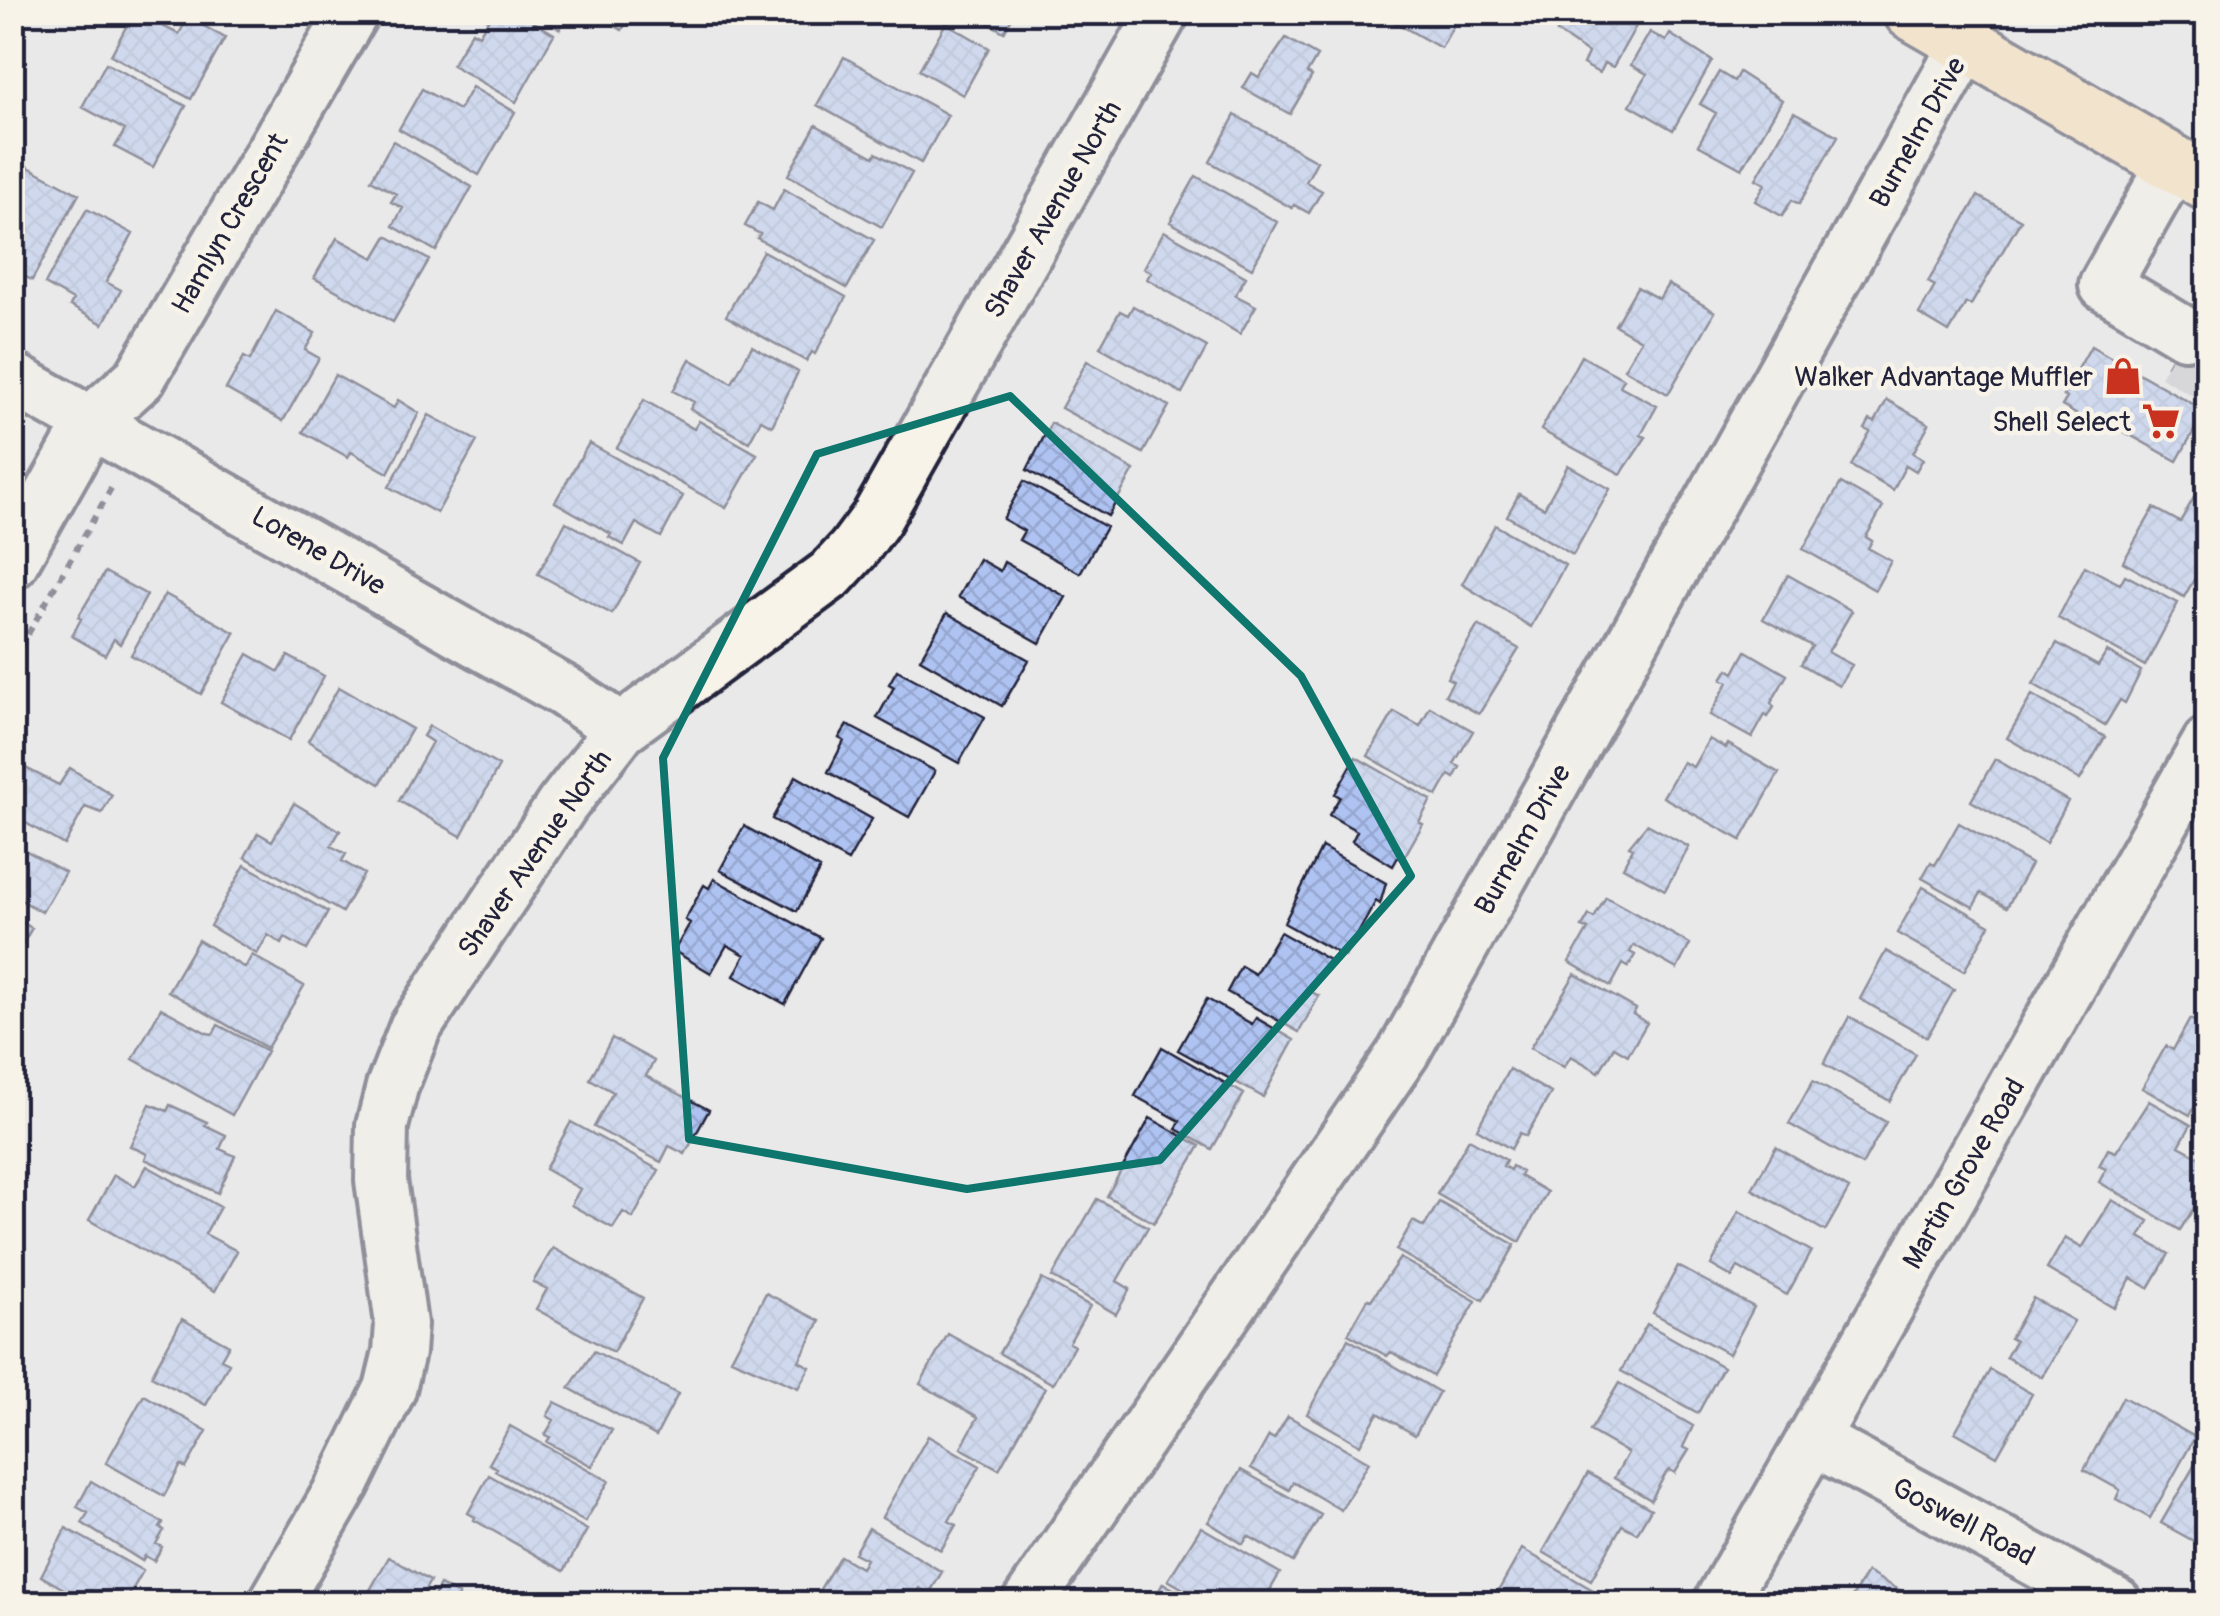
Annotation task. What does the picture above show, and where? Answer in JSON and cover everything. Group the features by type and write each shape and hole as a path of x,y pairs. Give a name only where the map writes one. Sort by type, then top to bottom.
{"main road":[{"path":"1912,12 2190,173"}],"street":[{"name":"Hamlyn Crescent","path":"12,563 92,421 140,378 353,12"},
{"name":"Shaver Avenue North","path":"274,1604 372,1430 390,1390 399,1352 398,1291 381,1180 382,1126 392,1086 415,1028 562,806 621,729 795,603 853,550 876,519 1163,12"},
{"name":"Burnelm Drive","path":"1028,1604 1403,1053 1966,44"},
{"path":"2180,328 2105,285 2190,173"},
{"name":"Lorene Drive","path":"12,378 564,691 621,729"},
{"name":"Martin Grove Road","path":"1719,1604 2208,743"},
{"name":"Goswell Road","path":"1812,1439 2116,1604"}],"path":[{"path":"12,662 119,474"}],"highlighted area":[{"path":"1010,396 1301,676 1411,876 1160,1160 967,1189 689,1139 663,758 817,454"}],"building":[{"path":"134,12 179,34 188,17 225,38 191,99 111,55"},
{"path":"493,12 517,12 554,34 516,102 452,65 472,31 479,35"},
{"path":"532,12 570,12 560,29"},
{"path":"591,12 632,12 622,30"},
{"path":"969,12 1015,12 1004,32"},
{"path":"1395,12 1461,12 1441,48 1391,20"},
{"path":"1505,12 1534,12 1527,25"},
{"path":"1568,12 1612,12 1636,26 1613,67 1604,63 1599,73 1583,64 1588,53 1557,32"},
{"path":"946,23 989,48 963,95 919,70"},
{"path":"1650,32 1666,41 1670,34 1712,61 1673,130 1630,105 1647,74 1631,65"},
{"path":"1286,38 1317,56 1307,73 1312,76 1290,114 1243,88 1252,73 1259,77"},
{"path":"2208,44 2208,65 2198,60"},
{"path":"844,57 948,115 921,163 817,105"},
{"path":"106,63 186,106 153,167 115,147 125,130 82,107"},
{"path":"1719,72 1734,81 1739,72 1782,100 1742,169 1698,145 1716,113 1700,104"},
{"path":"472,87 515,112 479,175 399,129 422,89 459,110"},
{"path":"1794,112 1838,136 1799,204 1792,200 1782,216 1755,201 1765,184 1756,179"},
{"path":"1235,115 1317,161 1306,182 1322,191 1309,213 1294,205 1292,208 1210,162"},
{"path":"816,125 912,173 882,227 788,175"},
{"path":"393,141 472,187 436,251 393,226 403,208 391,202 396,194 371,180"},
{"path":"19,162 79,194 32,280 12,270 12,175"},
{"path":"1196,176 1277,222 1252,268 1170,222"},
{"path":"784,189 874,240 847,288 757,238 760,234 745,226 758,202 773,210"},
{"path":"1978,196 2021,220 1971,305 1966,303 1949,332 1919,314 1935,286 1928,282"},
{"path":"87,209 133,234 106,282 121,290 103,324 70,306 73,300 45,284"},
{"path":"1164,231 1246,277 1235,295 1256,306 1240,334 1147,279 1151,272 1144,268"},
{"path":"387,236 429,260 393,322 314,278 337,238 374,258"},
{"path":"763,251 846,297 815,354 812,352 806,361 726,316"},
{"path":"1668,284 1715,312 1668,394 1624,369 1641,340 1615,325 1637,287 1659,299"},
{"path":"2205,299 2208,300 2206,387 2167,365"},
{"path":"1133,306 1207,347 1182,393 1100,347 1120,311 1128,315"},
{"path":"276,311 315,333 305,350 319,358 283,421 226,389 244,357 250,360"},
{"path":"752,346 798,372 772,426 761,420 749,442 690,409 694,402 673,391 690,359 732,383"},
{"path":"2091,346 2205,411 2177,461 2090,413 2086,420 2062,406 2067,398 2063,396"},
{"path":"1581,356 1624,379 1620,386 1657,406 1641,435 1646,437 1621,474 1541,430"},
{"path":"1087,361 1169,406 1143,453 1061,408"},
{"path":"335,375 394,408 398,400 419,413 388,473 303,432"},
{"path":"644,400 694,429 699,421 757,454 726,508 617,448"},
{"path":"1887,400 1929,424 1913,453 1923,459 1916,471 1906,465 1893,490 1851,466 1870,432 1865,429 1870,420 1875,422"},
{"path":"429,415 477,441 437,513 389,487"},
{"path":"1051,423 1134,470 1108,516 1027,470"},
{"path":"589,443 683,496 661,537 636,523 624,545 555,502"},
{"path":"1568,465 1610,489 1573,555 1507,516 1519,494 1544,508"},
{"path":"1024,481 1106,527 1080,573 1019,540 1024,531 1003,519"},
{"path":"1841,483 1883,507 1866,537 1872,541 1868,548 1891,561 1875,590 1803,549"},
{"path":"2196,494 2208,501 2208,555 2184,597 2123,562 2154,508 2180,522"},
{"path":"566,522 640,563 612,614 538,574"},
{"path":"1495,525 1565,565 1531,627 1462,584"},
{"path":"979,559 1000,571 1004,562 1066,597 1040,643 958,597"},
{"path":"2085,566 2120,584 2125,575 2178,603 2145,666 2058,618"},
{"path":"105,572 147,595 120,644 114,639 105,655 72,636 81,619 78,617"},
{"path":"1788,575 1852,611 1828,652 1852,665 1839,686 1801,664 1812,646 1763,619"},
{"path":"165,594 235,633 201,694 131,655"},
{"path":"947,613 1029,660 1002,706 920,659"},
{"path":"1478,625 1519,649 1479,714 1445,695 1453,681 1447,678"},
{"path":"2057,643 2098,666 2107,652 2141,671 2125,703 2120,700 2105,725 2033,684"},
{"path":"1746,651 1787,675 1771,703 1774,707 1752,738 1710,715 1728,682 1722,679 1728,669 1734,673"},
{"path":"248,654 279,672 288,656 324,676 289,740 221,702"},
{"path":"897,670 985,717 959,763 877,718 894,687 889,684"},
{"path":"339,687 412,729 380,784 308,741"},
{"path":"2032,695 2105,737 2080,780 2007,738"},
{"path":"1430,707 1473,731 1454,764 1460,767 1454,778 1449,775 1437,796 1368,756 1394,712 1420,726"},
{"path":"847,725 935,771 909,817 828,772 844,741 839,738"},
{"path":"429,726 499,766 461,836 399,801 432,742 423,736"},
{"path":"1709,739 1726,748 1728,744 1779,773 1741,840 1663,797 1683,762 1693,767"},
{"path":"1356,757 1431,800 1419,822 1423,824 1403,859 1398,857 1393,866 1352,841 1357,831 1329,815 1340,797 1335,794"},
{"path":"1995,759 2068,801 2046,843 1971,801"},
{"path":"14,762 59,785 70,768 112,795 102,813 85,807 64,845 12,815"},
{"path":"796,776 872,819 848,861 772,819"},
{"path":"294,803 340,831 331,846 346,854 342,861 364,874 342,912 245,857 258,833 272,841"},
{"path":"1959,823 2031,864 2007,907 1981,893 1973,907 1922,878 1931,862 1935,865"},
{"path":"1647,824 1689,847 1665,890 1623,867 1633,848 1629,846"},
{"path":"744,826 820,869 797,911 720,870"},
{"path":"12,843 65,872 42,912 12,895"},
{"path":"1322,847 1386,883 1380,904 1376,901 1345,957 1284,923"},
{"path":"245,865 328,912 307,950 285,938 282,944 268,935 257,954 210,926"},
{"path":"714,879 821,938 785,1004 734,976 745,955 727,945 711,973 674,951 704,885 709,888"},
{"path":"1923,887 1990,925 1964,971 1897,933"},
{"path":"1606,897 1690,944 1677,969 1634,945 1630,952 1635,955 1628,967 1623,964 1611,986 1569,962 1588,929 1582,927 1589,915 1594,918"},
{"path":"12,917 32,928 12,962"},
{"path":"1280,932 1329,960 1312,992 1319,996 1299,1032 1227,992 1241,966 1255,974"},
{"path":"198,940 245,968 252,955 304,986 267,1048 168,991"},
{"path":"1886,951 1954,990 1927,1037 1860,999"},
{"path":"1575,974 1636,1009 1633,1014 1647,1023 1628,1055 1614,1047 1599,1072 1571,1056 1564,1067 1530,1048"},
{"path":"1207,999 1252,1024 1256,1018 1294,1040 1263,1097 1178,1050"},
{"path":"161,1008 207,1033 213,1034 218,1025 267,1051 232,1115 133,1059"},
{"path":"1849,1017 1916,1054 1890,1101 1824,1064"},
{"path":"2190,1019 2208,1029 2208,1085 2190,1115 2142,1088 2166,1046 2173,1050"},
{"path":"612,1038 654,1061 646,1076 709,1110 685,1154 669,1146 661,1162 594,1127 613,1092 590,1079"},
{"path":"1162,1047 1244,1094 1212,1149 1176,1129 1180,1121 1135,1096"},
{"path":"1509,1069 1551,1093 1526,1136 1520,1133 1511,1149 1477,1129"},
{"path":"1813,1081 1886,1122 1862,1165 1789,1124"},
{"path":"2149,1101 2191,1125 2179,1146 2208,1162 2208,1186 2180,1230 2099,1182 2106,1169 2099,1166 2108,1149 2116,1152"},
{"path":"150,1104 167,1111 170,1105 226,1135 220,1149 235,1156 218,1193 145,1159 147,1154 130,1146"},
{"path":"1150,1118 1200,1146 1154,1223 1107,1196"},
{"path":"571,1122 659,1170 633,1218 623,1212 613,1228 571,1205 580,1189 545,1169"},
{"path":"1469,1139 1506,1160 1503,1166 1510,1170 1512,1166 1522,1172 1520,1176 1547,1192 1520,1242 1437,1194"},
{"path":"1776,1147 1849,1189 1825,1231 1752,1189"},
{"path":"147,1166 220,1207 205,1234 237,1251 215,1291 89,1220 114,1175 135,1186"},
{"path":"1097,1199 1148,1227 1117,1281 1130,1289 1116,1314 1052,1277"},
{"path":"2112,1200 2149,1221 2140,1237 2169,1254 2149,1288 2131,1278 2114,1308 2047,1269 2065,1238 2082,1248"},
{"path":"1439,1202 1515,1245 1483,1300 1396,1250 1413,1221 1424,1227"},
{"path":"1739,1211 1811,1251 1787,1295 1738,1267 1732,1277 1711,1265"},
{"path":"553,1248 643,1298 613,1352 536,1309 547,1289 533,1282"},
{"path":"1400,1258 1476,1301 1433,1376 1348,1334 1368,1299"},
{"path":"1678,1266 1754,1307 1729,1354 1653,1313"},
{"path":"1042,1279 1090,1306 1069,1343 1074,1346 1053,1384 999,1353"},
{"path":"766,1293 820,1321 799,1361 810,1367 798,1388 731,1359"},
{"path":"2033,1298 2074,1321 2042,1377 2006,1357 2015,1341 2010,1338"},
{"path":"182,1319 229,1345 221,1359 229,1363 206,1405 151,1376"},
{"path":"1647,1324 1723,1367 1698,1413 1621,1371"},
{"path":"948,1334 1045,1388 999,1469 961,1448 978,1417 920,1384"},
{"path":"1348,1339 1439,1392 1415,1435 1378,1413 1360,1445 1307,1414"},
{"path":"594,1351 678,1394 656,1436 569,1388"},
{"path":"1990,1370 2032,1394 1997,1456 1955,1432"},
{"path":"1619,1383 1693,1426 1683,1447 1689,1450 1675,1473 1666,1473 1651,1500 1614,1478 1628,1453 1590,1431"},
{"path":"144,1395 207,1431 164,1496 106,1463"},
{"path":"2123,1397 2195,1437 2150,1518 2116,1499 2120,1490 2084,1470"},
{"path":"555,1402 612,1430 592,1466 547,1442 550,1437 545,1435 554,1420 547,1416"},
{"path":"1288,1416 1369,1462 1341,1510 1293,1482 1289,1490 1251,1468 1269,1436 1274,1439"},
{"path":"510,1426 609,1481 585,1522 489,1464"},
{"path":"928,1436 980,1466 949,1521 956,1525 941,1550 882,1517"},
{"path":"2197,1461 2208,1467 2208,1549 2161,1523"},
{"path":"1241,1470 1321,1515 1293,1562 1248,1536 1243,1544 1208,1522"},
{"path":"1588,1473 1651,1509 1637,1533 1622,1525 1591,1580 1543,1552"},
{"path":"489,1475 587,1530 564,1571 468,1513"},
{"path":"91,1481 163,1523 160,1528 164,1530 156,1544 162,1547 154,1561 145,1556 142,1561 82,1523 88,1513 77,1507"},
{"path":"1201,1527 1280,1573 1262,1604 1225,1604 1208,1594 1204,1601 1168,1580"},
{"path":"66,1528 143,1571 126,1601 130,1604 81,1604 83,1600 41,1576"},
{"path":"869,1528 942,1572 929,1594 919,1588 910,1604 822,1604 814,1599 840,1556 861,1568 866,1559 854,1553"},
{"path":"1522,1549 1593,1590 1586,1604 1492,1602"},
{"path":"389,1557 430,1581 417,1604 362,1604"},
{"path":"1867,1572 1914,1598 1911,1604 1848,1604"},
{"path":"1163,1583 1199,1604 1152,1604"},
{"path":"440,1585 459,1595 456,1600 462,1604 430,1604"}],"tunnel":[{"path":"2201,306 2208,310"},
{"path":"2173,355 2208,376"}],"place":[{"name":"Walker Advantage Muffler","path":"2123,376"},
{"name":"Shell Select","path":"2161,421"}]}
